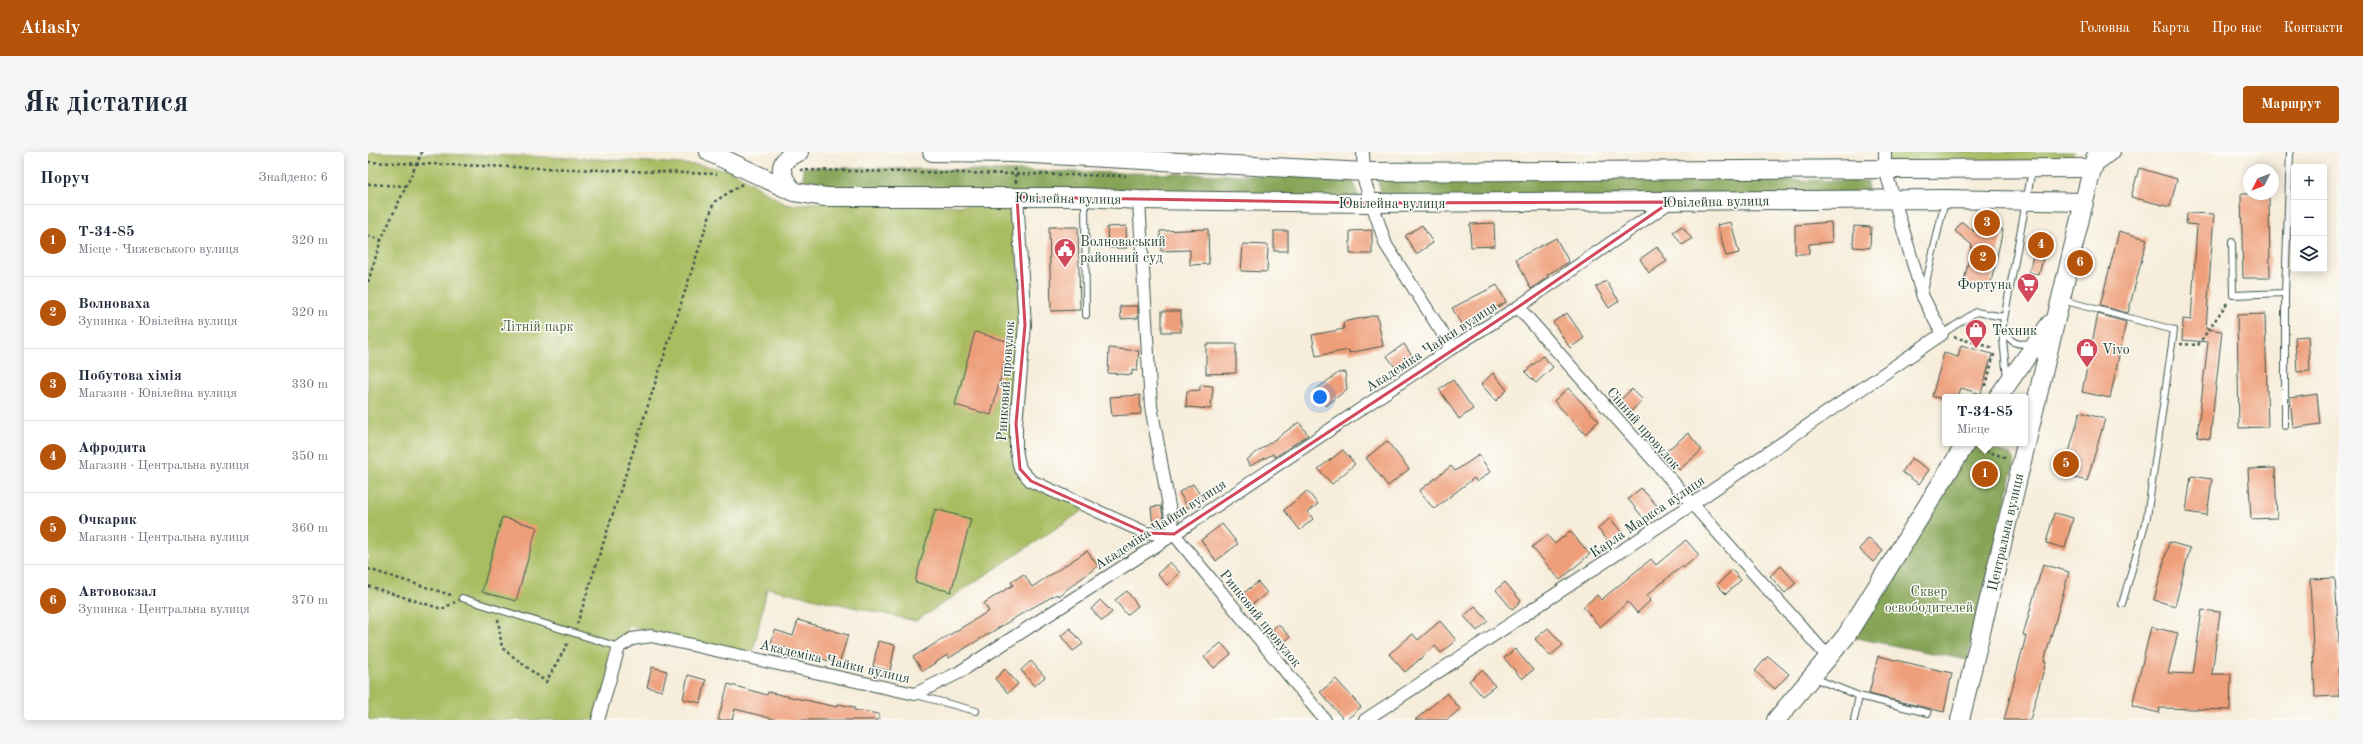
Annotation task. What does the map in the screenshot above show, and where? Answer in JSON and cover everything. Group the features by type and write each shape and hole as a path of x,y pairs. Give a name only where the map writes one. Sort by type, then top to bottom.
{"street":[{"name":"Ювілейна вулиця","path":"709,152 755,175 794,192 826,197 1085,197 1139,200 1370,203 1670,202 1894,199 2084,202"},
{"path":"794,192 782,178 781,169 789,156 799,152"},
{"path":"932,152 1014,153 1364,172 1885,161 2033,169 2095,158 2114,152"},
{"path":"1363,152 1364,172 1370,203 1386,245 1452,348"},
{"name":"Центральна вулиця","path":"2028,411 2059,307 2095,158"},
{"path":"1885,161 1894,199 1923,297 1942,334"},
{"name":"Ринковий провулок","path":"1017,197 1025,325 1016,424 1016,450 1020,469 1031,481 1146,533 1174,534"},
{"name":"Ринковий провулок","path":"1139,200 1151,406 1174,534 1325,720"},
{"name":"Академіка Чайки вулиця","path":"619,647 632,639 658,637 915,694 958,673 1174,534 1452,348 1518,307 1670,202"},
{"name":"Сінний провулок","path":"1518,307 1691,505 1828,657"},
{"path":"1997,390 2039,340 2059,307"},
{"name":"Карла Маркса вулиця","path":"1365,720 1691,505 1942,334"},
{"path":"1776,720 1846,636 1972,446"},
{"name":"Центральна вулиця","path":"1960,720 2016,454"},
{"path":"598,720 619,647"}],"lane":[{"path":"2285,426 2285,294 2290,152"},
{"path":"1997,390 2004,317 2033,169"},
{"path":"1085,197 1086,315"},
{"path":"1923,297 1946,199"},
{"path":"2232,242 2233,295 2285,294"},
{"path":"2059,307 2174,330 2147,517 2122,604"},
{"path":"1942,334 1976,312 2004,317"},
{"path":"2002,330 2011,342 2023,345 2039,340"},
{"path":"462,598 619,647"},
{"path":"1812,676 1859,696 1928,713"},
{"path":"915,694 976,711"},
{"path":"1854,720 1859,696"}],"path":[{"path":"368,282 381,240 416,162 422,152"},
{"path":"1014,153 1017,197"},
{"path":"368,162 416,162 723,174"},
{"path":"496,608 502,648 546,682 574,632 714,202 755,175"},
{"path":"368,184 406,186"},
{"path":"368,236 381,240"},
{"path":"2172,344 2198,345 2233,295"},
{"path":"1942,334 1995,348 1997,390"},
{"path":"1972,446 2016,454"},
{"path":"368,570 462,598"},
{"path":"368,586 442,608 462,598"}],"highlighted area":[{"path":"1017,197 1370,203 1670,202 1518,307 1174,534 1146,533 1031,481 1020,469 1016,424 1025,325"}],"green space":[{"name":"Літній парк","path":"368,152 580,158 699,165 730,170 787,205 825,202 1010,207 1025,325 1020,469 1088,507 916,621 767,588 752,657 629,626 619,647 597,720 368,720"},
{"path":"1885,152 2075,152 2069,159 2060,161 1885,162"},
{"path":"803,167 1352,177 1360,200 803,195"},
{"path":"1376,175 1868,181 1867,200 1383,198"},
{"name":"Сквер освободителей","path":"1973,446 1982,446 2010,454 2015,461 1967,660 1846,636"}],"building":[{"path":"2139,168 2177,179 2170,207 2131,197"},
{"path":"2241,194 2243,194 2243,200 2269,200 2270,278 2243,278"},
{"path":"2187,213 2214,214 2206,329 2222,331 2210,439 2197,437 2208,342 2182,340 2183,319 2191,320 2197,225 2186,224"},
{"path":"1731,222 1739,253 1726,256 1717,225"},
{"path":"1831,222 1832,242 1809,244 1809,254 1795,254 1795,225"},
{"path":"1962,222 1975,232 1977,224 2003,230 1989,291 1963,285 1972,245 1955,231"},
{"path":"1494,223 1495,246 1471,247 1470,224"},
{"path":"1422,225 1433,243 1416,254 1405,236"},
{"path":"1126,226 1127,248 1108,248 1107,227"},
{"path":"1682,226 1692,239 1682,245 1673,232"},
{"path":"1854,226 1871,227 1870,248 1853,247"},
{"name":"Волноваський районний суд","path":"1049,227 1078,227 1080,310 1051,311"},
{"path":"1208,229 1209,264 1190,265 1190,250 1161,251 1160,231"},
{"path":"1372,230 1372,254 1350,254 1350,231"},
{"path":"1274,231 1288,231 1288,251 1274,251"},
{"path":"2119,231 2147,239 2128,313 2100,306"},
{"path":"2038,236 2048,238 2039,275 2029,272"},
{"path":"1556,238 1569,262 1547,275 1548,277 1531,289 1516,259"},
{"path":"1243,244 1268,245 1267,272 1241,271"},
{"path":"1657,247 1667,261 1649,273 1640,259"},
{"path":"1606,281 1619,301 1609,308 1596,287"},
{"path":"1497,285 1506,302 1463,327 1452,308"},
{"path":"1120,306 1138,306 1138,318 1121,319"},
{"path":"1162,311 1181,311 1181,332 1162,332"},
{"path":"1567,313 1584,338 1570,348 1553,322"},
{"path":"2098,314 2126,322 2110,398 2082,392"},
{"path":"2265,314 2268,427 2239,428 2237,315"},
{"path":"1377,315 1383,346 1349,353 1349,350 1316,356 1312,335 1344,329 1343,322"},
{"path":"975,332 1010,342 991,415 955,405"},
{"path":"2308,336 2310,371 2297,372 2295,337"},
{"path":"1206,344 1236,344 1236,373 1206,374"},
{"path":"1404,344 1414,359 1398,371 1387,356"},
{"path":"1961,345 1992,354 1981,394 1961,388 1959,394 1942,394 1942,399 1932,396 1944,353 1958,357"},
{"path":"1109,348 1139,351 1137,371 1132,370 1132,375 1108,373"},
{"path":"1543,356 1553,367 1536,383 1525,372"},
{"path":"1345,372 1347,389 1326,406 1314,391 1338,373"},
{"path":"1493,373 1507,390 1496,401 1481,384"},
{"path":"1453,380 1473,409 1459,419 1439,389"},
{"path":"1200,385 1213,386 1211,409 1186,407 1187,391 1200,390"},
{"path":"1568,388 1599,421 1585,434 1554,401"},
{"path":"1632,389 1643,400 1631,411 1620,400"},
{"path":"2317,394 2320,424 2293,428 2290,398"},
{"path":"1140,395 1141,414 1112,416 1110,397"},
{"path":"2080,412 2105,419 2087,481 2063,475"},
{"path":"1299,422 1308,435 1275,457 1273,454 1250,466 1246,460"},
{"path":"1688,433 1702,450 1679,470 1664,453"},
{"path":"1387,441 1409,469 1388,486 1366,458"},
{"path":"1343,450 1355,464 1332,484 1318,469"},
{"path":"1479,455 1490,472 1477,482 1474,478 1434,509 1419,491 1451,466 1455,471"},
{"path":"1912,458 1929,470 1919,484 1902,472"},
{"path":"2275,468 2277,518 2251,519 2248,469"},
{"path":"2191,476 2212,479 2207,515 2186,512"},
{"path":"1193,484 1203,499 1188,508 1179,492"},
{"path":"1641,488 1659,508 1645,520 1628,499"},
{"path":"1307,491 1318,504 1308,512 1313,519 1300,530 1284,510"},
{"path":"1161,506 1165,525 1153,526 1151,507"},
{"path":"935,509 971,519 951,592 915,582"},
{"path":"2054,513 2073,518 2065,548 2046,543"},
{"path":"502,517 537,527 516,601 482,592"},
{"path":"1610,518 1623,534 1611,544 1598,529"},
{"path":"1222,524 1238,544 1216,561 1201,540"},
{"path":"1570,531 1590,554 1560,580 1532,547 1547,535 1555,544"},
{"path":"1869,538 1883,551 1873,562 1859,549"},
{"path":"1686,540 1699,555 1683,568 1682,566 1647,595 1651,600 1637,613 1628,602 1600,627 1583,607 1597,595 1601,600 1651,559 1656,565"},
{"path":"2169,542 2190,548 2175,606 2154,600"},
{"path":"1087,551 1098,566 1058,596 1057,594 1028,610 949,658 947,655 923,671 913,657 989,611 984,603 1013,585 1011,582 1024,574 1032,587"},
{"path":"1170,562 1180,573 1167,585 1157,574"},
{"path":"2043,564 2069,572 2044,662 2046,662 2030,720 2004,720 2026,636 2023,635"},
{"path":"1781,566 1796,583 1785,593 1770,576"},
{"path":"1732,570 1741,580 1726,594 1717,585"},
{"path":"2335,578 2339,641 2339,696 2315,697 2310,579"},
{"path":"1258,582 1267,593 1250,606 1241,595"},
{"path":"1505,582 1521,601 1512,609 1496,590"},
{"path":"1127,591 1138,606 1127,615 1115,600"},
{"path":"1100,600 1112,612 1102,621 1091,609"},
{"path":"1475,606 1488,621 1477,631 1464,616"},
{"path":"2202,610 2220,612 2212,674 2231,674 2230,710 2160,708 2159,713 2132,706 2151,627 2178,633 2168,673 2193,674"},
{"path":"798,620 848,635 839,664 771,644 775,630 793,636"},
{"path":"1440,621 1456,640 1441,653 1435,646 1405,672 1389,654 1413,634 1418,640"},
{"path":"1278,624 1290,637 1279,646 1268,634"},
{"path":"1070,628 1083,644 1073,651 1061,636"},
{"path":"1548,628 1563,645 1550,656 1535,639"},
{"path":"878,641 895,645 890,671 873,667"},
{"path":"1221,643 1231,654 1214,668 1204,657"},
{"path":"1515,649 1533,670 1522,679 1504,658"},
{"path":"1768,656 1789,674 1775,689 1755,671"},
{"path":"1878,656 1952,673 1944,712 1869,694"},
{"path":"1031,661 1045,677 1034,686 1021,670"},
{"path":"652,667 667,671 662,691 647,687"},
{"path":"1005,669 1018,684 1008,693 995,679"},
{"path":"1482,670 1495,686 1482,696 1469,681"},
{"path":"688,675 706,680 701,703 683,699"},
{"path":"1336,679 1361,707 1346,720 1344,720 1320,692"},
{"path":"728,684 767,695 768,692 837,707 838,704 854,707 854,710 879,714 879,720 777,720 735,709 732,720 718,720"},
{"path":"1447,693 1460,709 1447,720 1415,720"}],"place":[{"name":"Побутова хімія","path":"1987,223"},
{"name":"Афродита","path":"2041,245"},
{"name":"Волноваха","path":"1983,258"},
{"name":"Автовокзал","path":"2080,263"},
{"name":"Волноваський районний суд","path":"1065,268"},
{"name":"Фортуна","path":"2028,304"},
{"name":"Техник","path":"1976,350"},
{"name":"Vivo","path":"2087,368"},
{"name":"Очкарик","path":"2066,464"},
{"name":"Т-34-85","path":"1985,474"}]}
